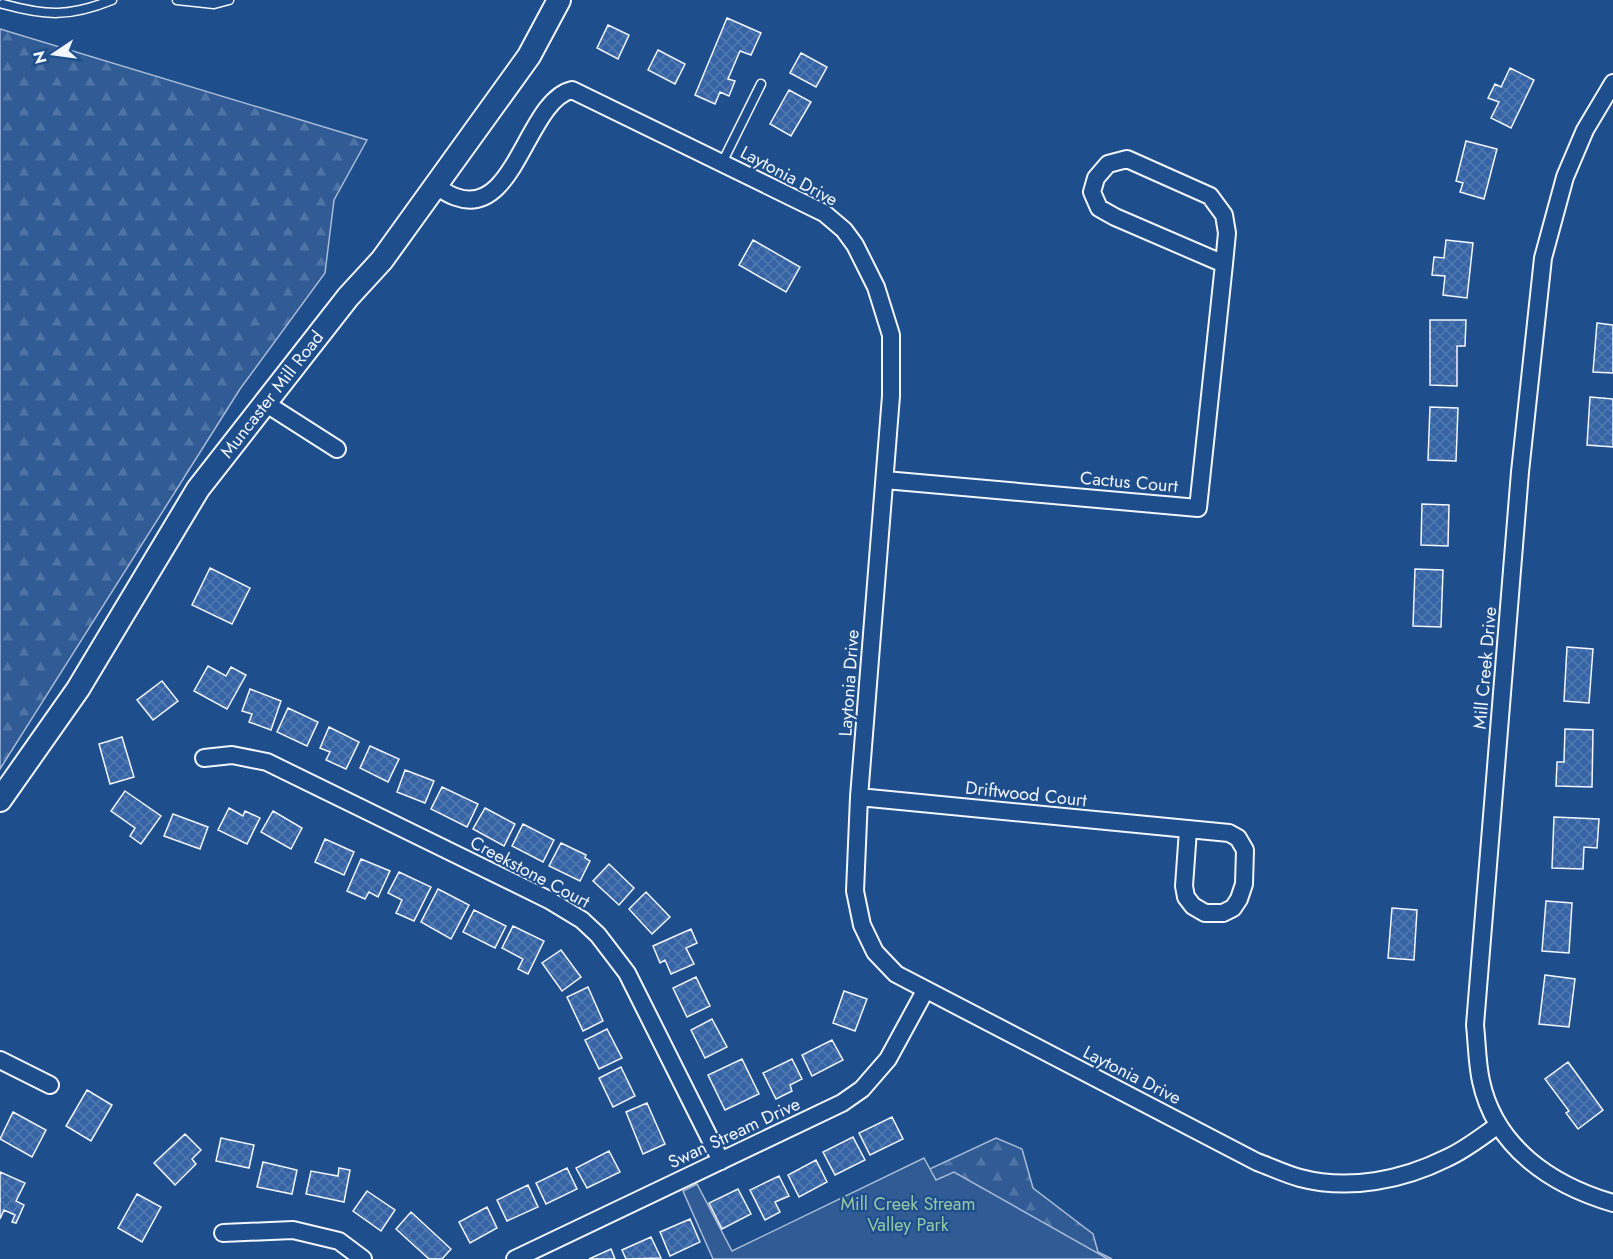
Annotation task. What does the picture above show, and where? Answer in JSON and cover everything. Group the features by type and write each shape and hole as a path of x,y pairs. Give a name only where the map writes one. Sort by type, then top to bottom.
{"main road":[{"name":"Muncaster Mill Road","path":"0,801 78,689 198,489 348,297 382,260 529,56 551,10"}],"street":[{"name":"Mill Creek Drive","path":"1613,83 1585,130 1565,177 1543,258 1520,472 1475,1025 1481,1081 1497,1126 1528,1161 1569,1187 1613,1203"},
{"name":"Laytonia Drive","path":"436,186 457,198 477,199 493,191 504,178 551,104 561,92 572,90 824,213 844,230 855,245 876,286 891,335 890,431 859,797 855,891 862,925 875,952 896,974 1257,1162 1299,1178 1336,1184 1375,1181 1411,1174 1449,1158 1497,1126"},
{"name":"Cactus Court","path":"885,480 1198,508 1224,264 1227,233 1224,215 1210,196 1126,159 1108,164 1096,178 1092,192 1099,208 1224,264"},
{"path":"265,403 337,449"},
{"name":"Creekstone Court","path":"204,758 232,755 267,762 549,900 582,920 598,935 627,973 721,1161"},
{"name":"Driftwood Court","path":"859,797 1188,830 1229,832 1238,838 1245,850 1244,884 1233,908 1223,914 1205,913 1193,906 1186,897 1184,886 1188,830"},
{"name":"Swan Stream Drive","path":"515,1259 842,1103 862,1089 888,1059 925,991"},
{"path":"0,1060 50,1084"},
{"path":"224,1233 293,1230 339,1241 363,1259"}],"lane":[{"path":"3,4 35,13 60,14 97,6 112,0"},
{"path":"177,0 214,4 229,0"},
{"path":"722,163 761,84"}],"green space":[{"path":"0,29 367,140 334,200 325,273 240,389 0,769"},
{"name":"Mill Creek Stream Valley Park","path":"996,1138 1022,1149 1033,1188 1093,1234 1098,1252 1112,1259 737,1259"},
{"name":"Mill Creek Stream Valley Park","path":"924,1158 936,1180 954,1172 1108,1259 713,1259 683,1191 697,1184 732,1251"}],"building":[{"path":"727,18 761,33 751,55 740,51 728,79 735,81 729,96 720,92 715,104 695,95"},
{"path":"608,25 629,35 618,59 597,48"},
{"path":"658,50 685,64 675,84 648,70"},
{"path":"801,53 827,67 816,87 790,73"},
{"path":"1510,68 1534,80 1511,128 1491,118 1499,102 1488,98 1495,84 1501,87"},
{"path":"789,90 811,102 791,136 770,124"},
{"path":"1466,141 1497,149 1484,199 1460,192 1463,183 1456,181"},
{"path":"753,240 800,267 786,292 739,265"},
{"path":"1446,240 1473,243 1467,298 1443,295 1445,276 1432,275 1434,257 1444,258"},
{"path":"1430,320 1466,320 1465,346 1457,346 1457,386 1430,385"},
{"path":"1597,323 1613,325 1613,373 1593,372"},
{"path":"1590,397 1613,399 1613,447 1587,445"},
{"path":"1430,407 1458,408 1456,461 1428,460"},
{"path":"1422,504 1449,505 1448,546 1421,545"},
{"path":"210,568 250,588 232,624 192,605"},
{"path":"1415,569 1443,570 1441,627 1413,626"},
{"path":"1567,647 1593,649 1589,703 1564,701"},
{"path":"208,666 226,676 231,667 246,675 227,709 194,691"},
{"path":"162,681 178,701 153,720 137,700"},
{"path":"250,689 281,701 271,730 249,722 252,714 242,711"},
{"path":"288,708 318,722 307,746 277,732"},
{"path":"329,727 359,742 346,769 326,760 330,752 320,748"},
{"path":"1565,729 1593,730 1592,787 1556,786 1557,762 1564,762"},
{"path":"122,737 134,777 110,784 99,744"},
{"path":"370,746 399,759 388,782 360,768"},
{"path":"405,770 434,781 425,803 397,792"},
{"path":"442,787 478,804 467,827 431,809"},
{"path":"125,791 161,816 141,844 130,836 135,828 111,811"},
{"path":"229,808 243,816 245,811 260,818 247,844 218,830"},
{"path":"485,808 515,824 504,846 473,829"},
{"path":"273,811 302,828 291,849 261,832"},
{"path":"173,814 208,827 200,849 164,836"},
{"path":"1554,817 1599,819 1597,848 1584,847 1583,869 1552,868"},
{"path":"523,824 554,840 543,862 512,846"},
{"path":"325,839 354,852 344,875 315,862"},
{"path":"561,843 586,855 585,858 590,861 580,881 549,866"},
{"path":"361,859 390,871 378,897 369,892 365,899 347,891"},
{"path":"609,864 634,888 619,905 593,881"},
{"path":"399,872 431,887 414,921 396,913 402,900 388,893"},
{"path":"438,889 469,905 451,939 421,922"},
{"path":"646,892 670,917 652,934 629,909"},
{"path":"1546,901 1572,903 1569,953 1542,951"},
{"path":"1392,908 1417,910 1414,960 1388,958"},
{"path":"474,910 506,926 495,948 463,932"},
{"path":"513,926 544,941 528,974 518,969 523,959 502,948"},
{"path":"691,929 697,943 686,948 694,964 671,974 665,960 660,963 653,946"},
{"path":"561,950 581,977 562,991 542,963"},
{"path":"1545,975 1575,979 1569,1027 1539,1024"},
{"path":"696,977 710,1006 687,1017 673,988"},
{"path":"588,987 603,1021 583,1031 567,997"},
{"path":"844,991 867,999 855,1031 833,1023"},
{"path":"712,1019 727,1047 705,1058 691,1030"},
{"path":"607,1029 622,1058 599,1069 585,1040"},
{"path":"832,1040 843,1060 812,1076 802,1055"},
{"path":"742,1059 759,1094 725,1110 708,1075"},
{"path":"792,1059 802,1079 790,1085 792,1091 776,1099 763,1073"},
{"path":"1568,1062 1603,1110 1578,1129 1566,1113 1569,1111 1545,1079"},
{"path":"621,1067 635,1096 613,1107 599,1078"},
{"path":"87,1090 112,1105 91,1141 66,1126"},
{"path":"647,1103 665,1144 643,1154 626,1112"},
{"path":"13,1112 46,1130 32,1157 0,1139"},
{"path":"892,1117 903,1139 870,1155 859,1133"},
{"path":"185,1134 201,1150 192,1159 196,1164 175,1185 154,1163"},
{"path":"853,1137 865,1160 835,1175 823,1152"},
{"path":"221,1138 254,1145 249,1168 216,1161"},
{"path":"609,1151 620,1172 587,1188 576,1168"},
{"path":"816,1160 827,1182 799,1197 788,1175"},
{"path":"263,1162 297,1170 292,1194 257,1187"},
{"path":"339,1168 350,1170 344,1202 306,1194 311,1171 338,1176"},
{"path":"567,1168 577,1189 546,1204 536,1183"},
{"path":"0,1172 25,1183 16,1201 24,1205 16,1223 12,1222 15,1215 4,1210 0,1219"},
{"path":"779,1176 789,1196 775,1202 780,1212 765,1220 750,1190"},
{"path":"528,1185 538,1207 507,1221 497,1200"},
{"path":"738,1189 751,1214 722,1229 709,1203"},
{"path":"367,1191 395,1210 381,1231 353,1211"},
{"path":"137,1194 161,1207 142,1242 118,1228"},
{"path":"487,1207 497,1228 470,1243 459,1222"},
{"path":"411,1212 451,1249 442,1259 429,1259 396,1229"},
{"path":"690,1219 700,1242 670,1256 660,1232"},
{"path":"651,1237 661,1258 626,1259 622,1250"},
{"path":"611,1249 615,1259 589,1259"}]}
